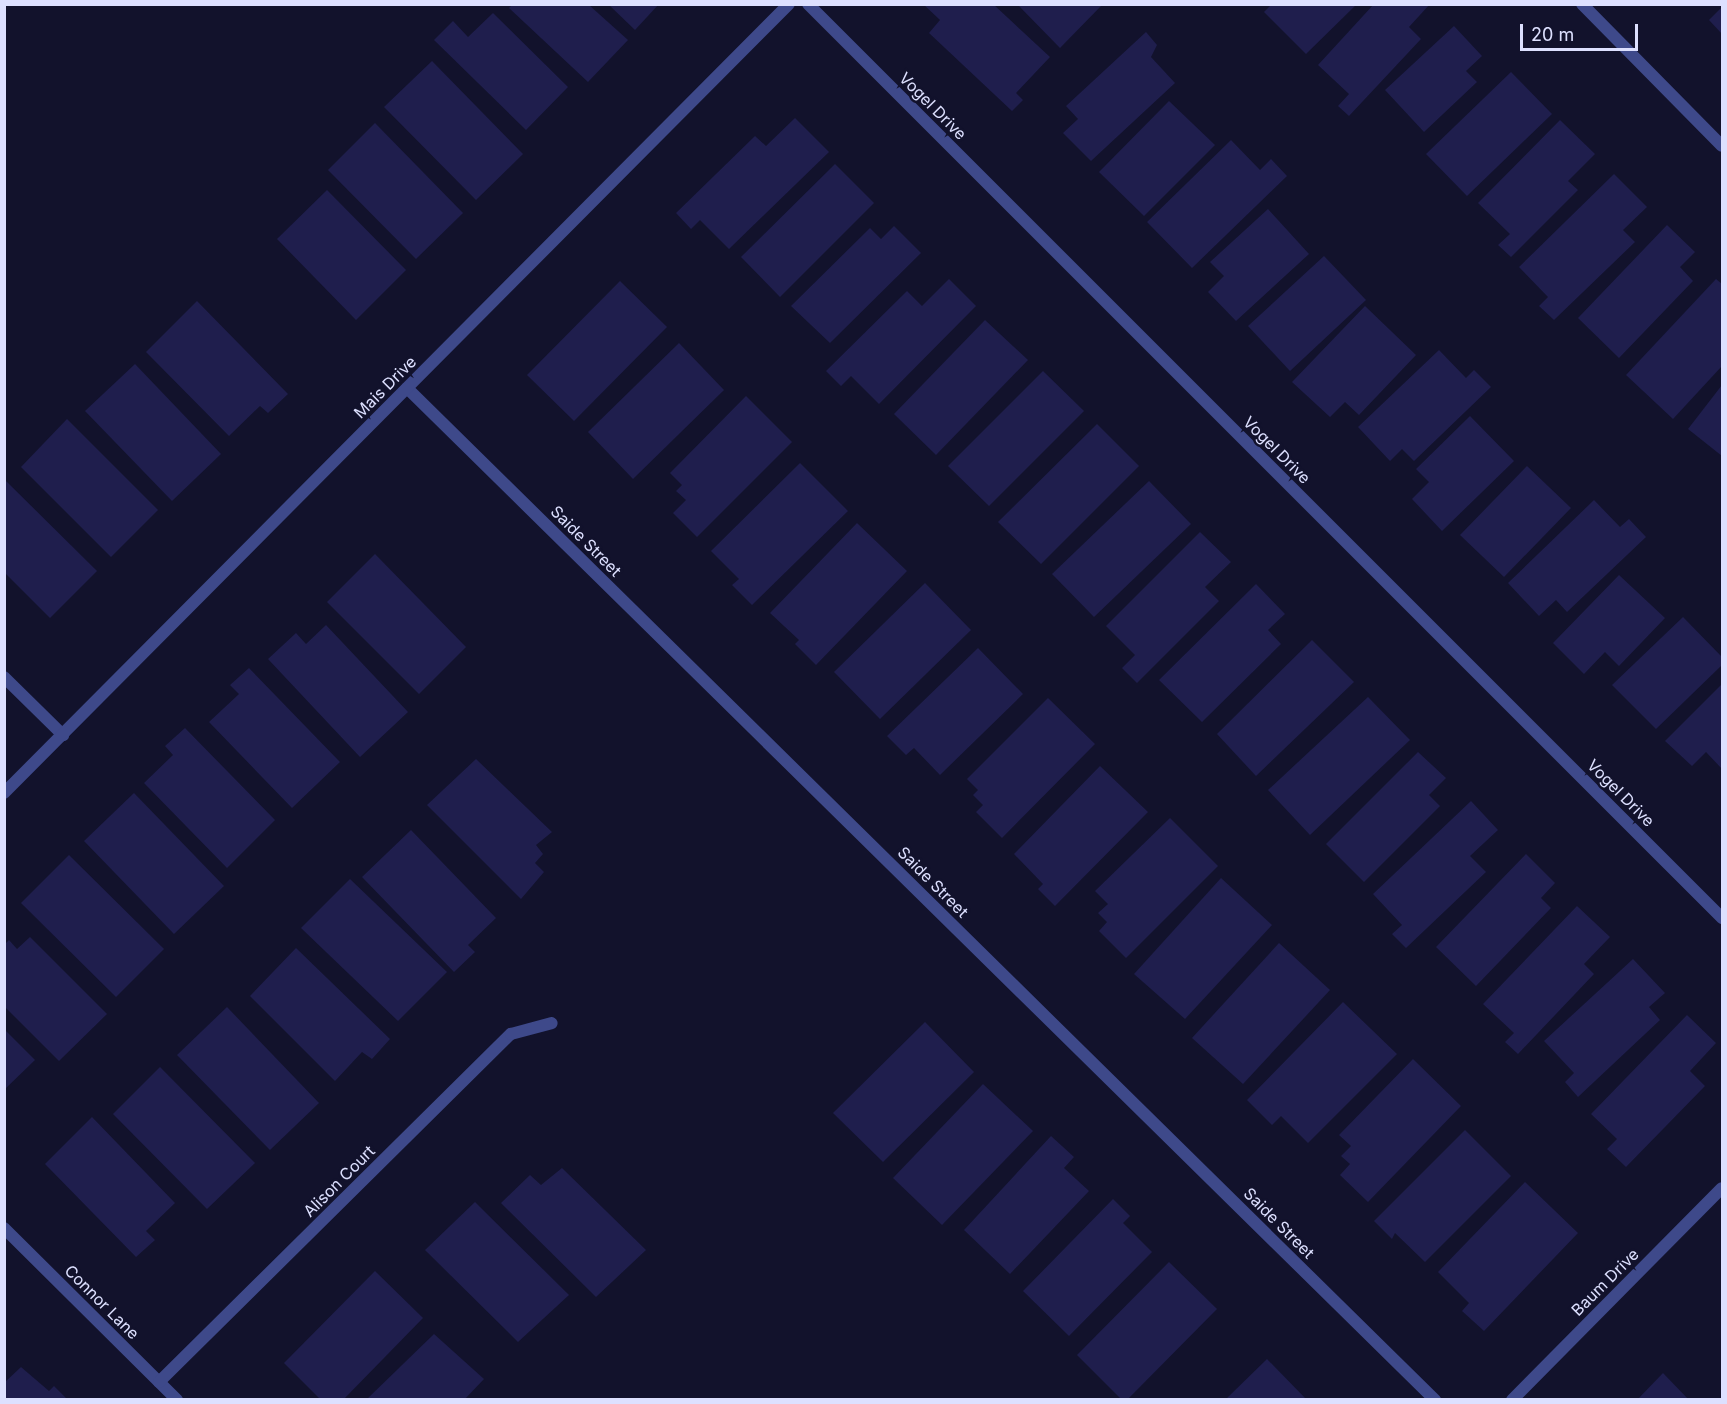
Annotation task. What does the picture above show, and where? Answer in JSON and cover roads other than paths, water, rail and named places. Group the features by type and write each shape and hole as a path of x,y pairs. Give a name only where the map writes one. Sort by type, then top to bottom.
{"street":[{"name":"Mais Drive","path":"4,793 789,4"},
{"name":"Vogel Drive","path":"808,4 1722,918"},
{"path":"1582,4 1722,146"},
{"name":"Saide Street","path":"407,388 1435,1400"},
{"path":"4,678 63,735"},
{"name":"Alison Court","path":"159,1382 511,1034 552,1023"},
{"name":"Baum Drive","path":"1512,1400 1722,1188"},
{"name":"Connor Lane","path":"4,1228 177,1400"}]}
